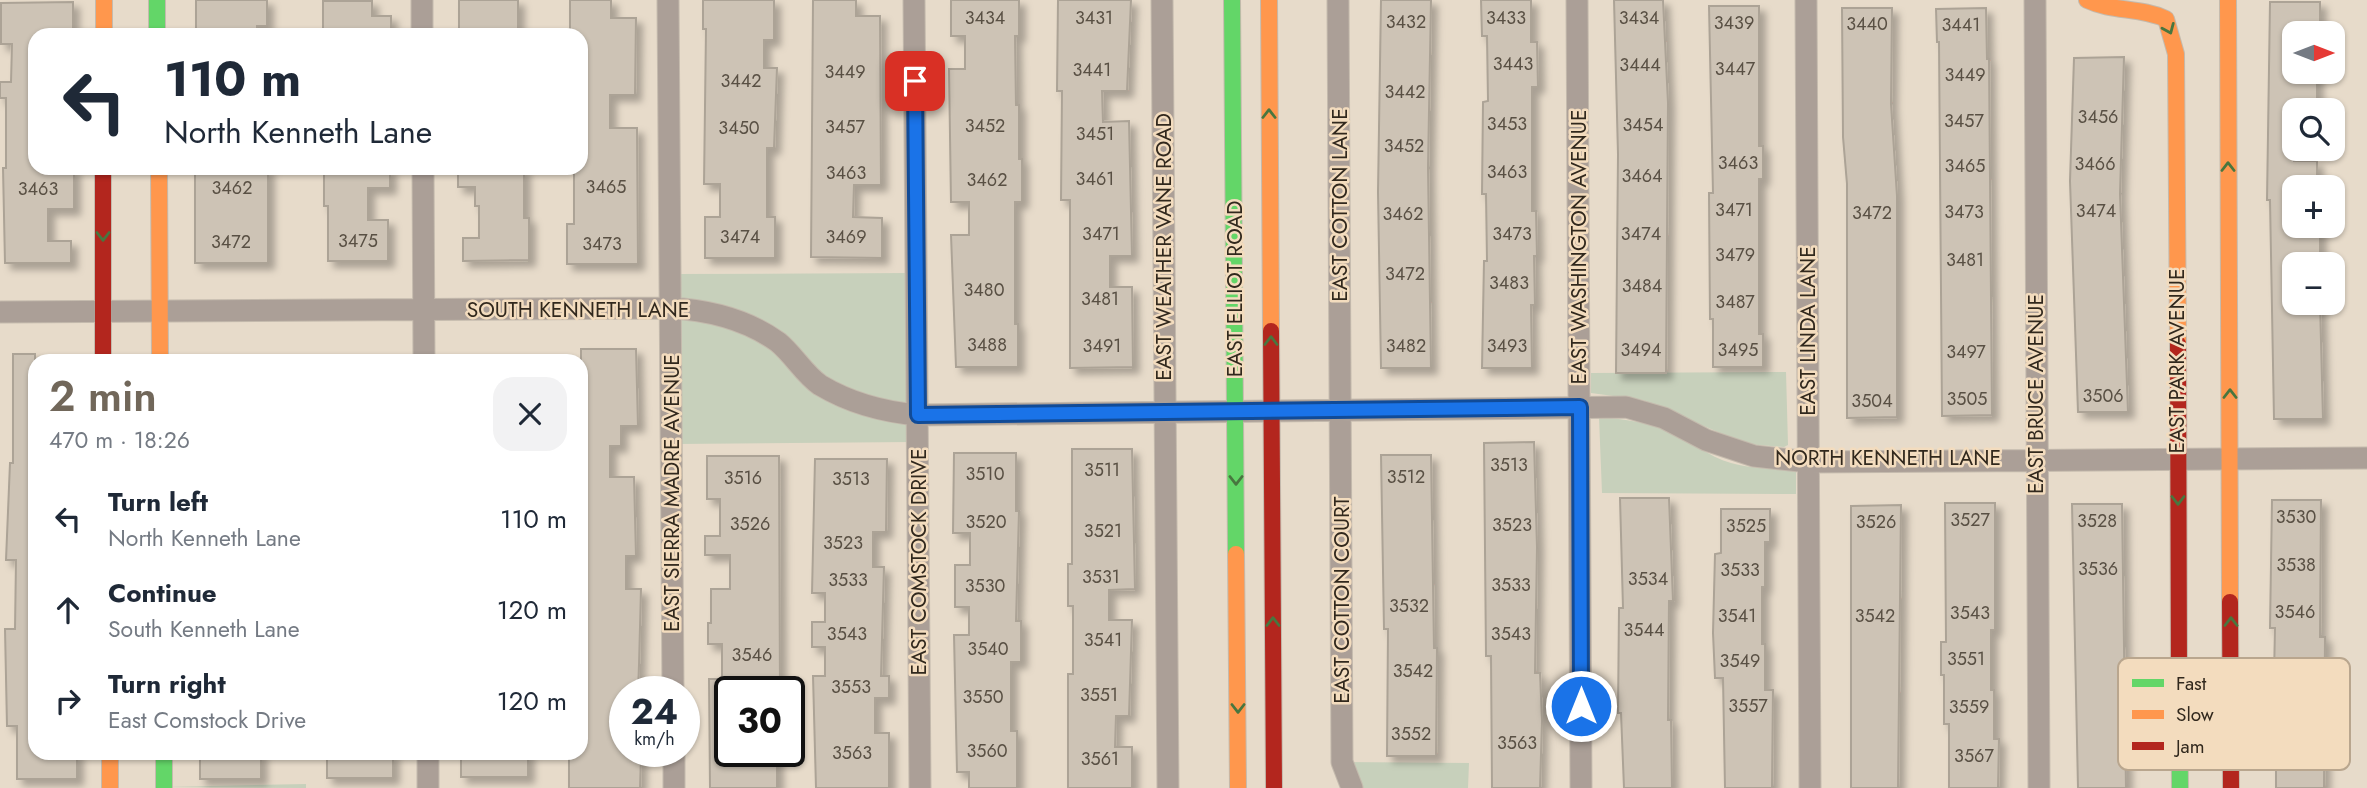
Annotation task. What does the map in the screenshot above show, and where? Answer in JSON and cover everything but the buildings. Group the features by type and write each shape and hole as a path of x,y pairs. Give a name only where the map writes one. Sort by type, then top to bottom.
{"street":[{"path":"104,0 104,28"},
{"path":"157,0 157,28"},
{"path":"422,0 422,28"},
{"name":"EAST SIERRA MADRE AVENUE","path":"668,0 673,676"},
{"name":"EAST COMSTOCK DRIVE","path":"914,0 920,788"},
{"name":"EAST WEATHER VANE ROAD","path":"1162,0 1168,788"},
{"name":"EAST ELLIOT ROAD","path":"1232,0 1274,788"},
{"name":"EAST ELLIOT ROAD","path":"1238,788 1269,0"},
{"name":"EAST COTTON LANE","path":"1338,0 1341,409"},
{"name":"EAST WASHINGTON AVENUE","path":"1577,0 1581,788"},
{"name":"EAST LINDA LANE","path":"1806,0 1810,788"},
{"name":"EAST BRUCE AVENUE","path":"2035,0 2039,788"},
{"name":"EAST PARK AVENUE","path":"2087,0 2104,7 2152,11 2166,19 2172,32 2176,54 2179,658"},
{"path":"2228,0 2231,658"},
{"path":"103,175 103,354"},
{"path":"159,175 160,354"},
{"path":"423,175 424,354"},
{"name":"SOUTH KENNETH LANE","path":"0,312 670,307 719,314 743,323 778,342 819,384 870,407 888,412 918,415 1253,411"},
{"name":"NORTH KENNETH LANE","path":"1253,411 1626,407 1664,418 1706,440 1754,456 1809,462 2367,457"},
{"name":"EAST COTTON COURT","path":"1341,409 1342,762 1352,788"},
{"path":"110,760 110,788"},
{"path":"164,760 164,788"},
{"path":"428,760 428,788"},
{"path":"674,767 674,788"},
{"name":"EAST PARK AVENUE","path":"2180,770 2180,788"},
{"path":"2231,770 2231,788"}],"green space":[{"path":"911,273 912,442 677,444 676,274"},
{"path":"1786,372 1788,445 1784,447 1746,444 1643,400 1591,393 1591,373"},
{"path":"1599,417 1635,421 1661,428 1731,463 1755,468 1796,469 1796,494 1602,493"},
{"path":"1342,762 1469,763 1468,788 1342,788"},
{"path":"306,784 306,788 164,787"}],"traffic: fast":[{"path":"157,0 157,28"},
{"path":"1232,0 1236,554"},
{"path":"164,760 164,788"},
{"path":"2180,770 2180,788"}],"traffic: slow":[{"path":"104,0 104,28"},
{"path":"1269,0 1271,331"},
{"path":"2087,0 2166,19 2176,54 2178,344"},
{"path":"2228,0 2230,602"},
{"path":"159,175 160,354"},
{"path":"1236,554 1238,788"},
{"path":"110,760 110,788"}],"traffic: jam":[{"path":"103,175 103,354"},
{"path":"1271,331 1274,788"},
{"path":"2178,344 2179,658"},
{"path":"2230,602 2230,658"},
{"path":"2231,770 2231,788"}],"route":[{"path":"915,81 918,415 1580,407 1581,706"}]}
